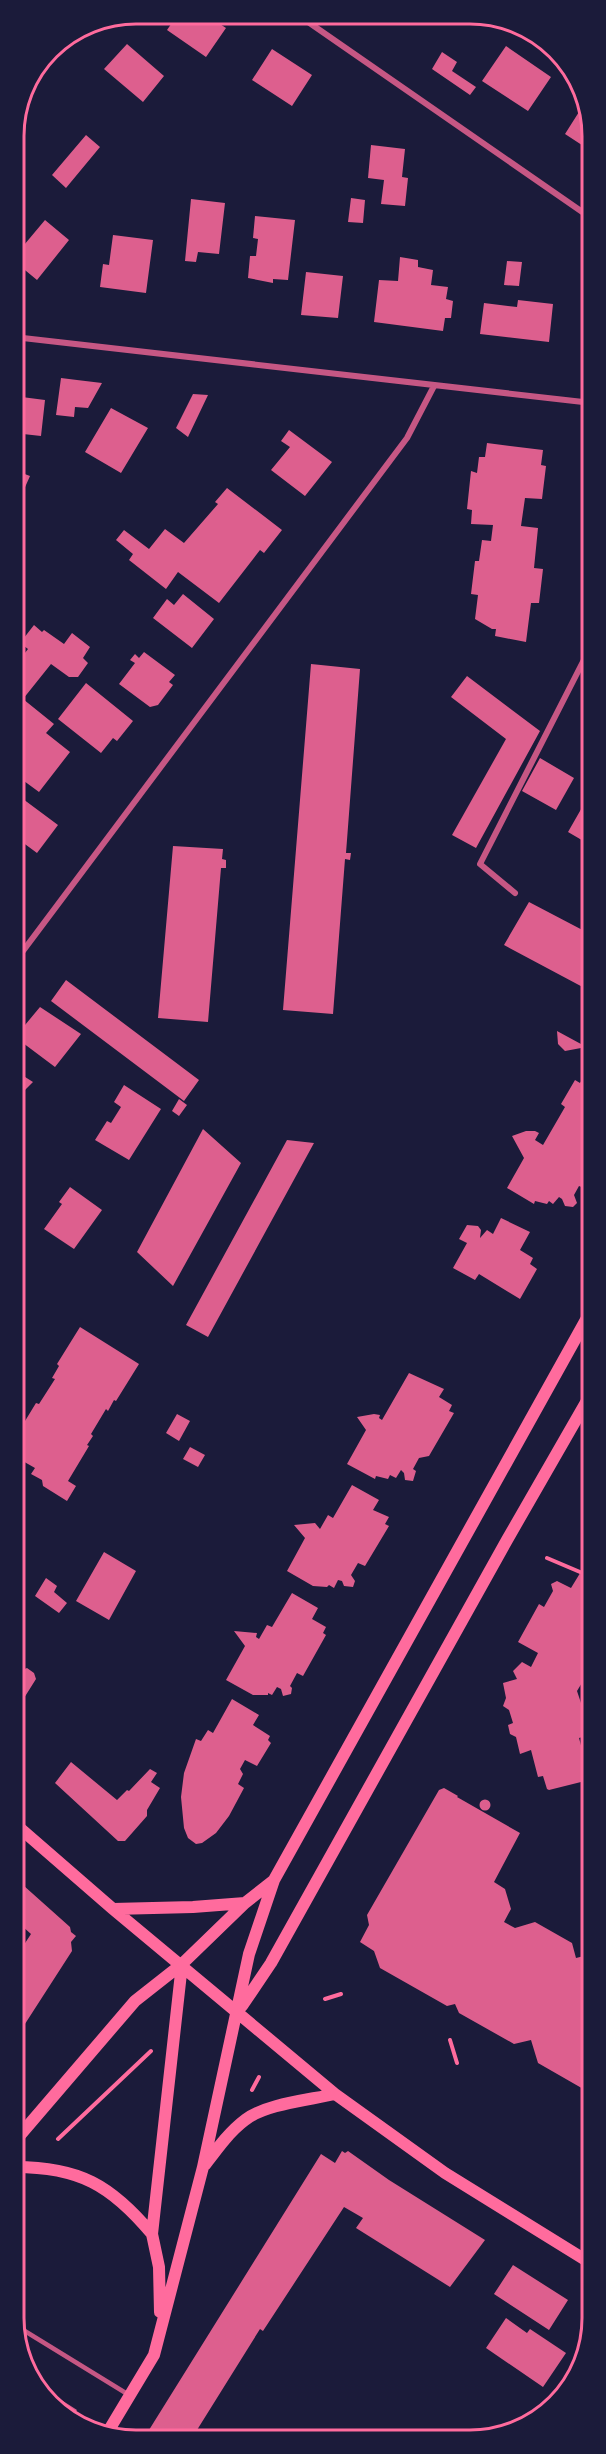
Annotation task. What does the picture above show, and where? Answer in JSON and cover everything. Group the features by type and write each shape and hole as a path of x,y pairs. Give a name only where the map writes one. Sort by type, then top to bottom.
{"main road":[{"path":"111,2427 154,2355 203,2167 249,1954 274,1880 582,1327"},
{"path":"238,2012 271,1963 582,1409"},
{"path":"24,1832 335,2094 446,2173 582,2258"},
{"path":"24,2130 135,2001 182,1964 245,1903 274,1880"},
{"path":"113,1909 245,1903"},
{"path":"161,2326 159,2267 152,2234 182,1964"},
{"path":"203,2167 230,2134 247,2118 272,2108 335,2094"},
{"path":"24,2167 46,2168 73,2174 96,2184 118,2197 152,2234"}],"street":[{"path":"311,24 582,212"},
{"path":"24,339 582,402"},
{"path":"24,950 407,438 434,386"},
{"path":"515,893 480,864 582,664"}],"lane":[{"path":"25,2331 131,2396"}],"path":[{"path":"548,1558 580,1572"},
{"path":"325,1999 342,1994"},
{"path":"450,2040 457,2063"},
{"path":"58,2139 153,2049"},
{"path":"252,2090 259,2076"}],"building":[{"path":"171,24 220,24 226,28 206,57 167,30"},
{"path":"127,44 164,76 143,102 104,69"},
{"path":"506,46 551,77 528,111 482,81"},
{"path":"272,49 312,75 292,106 252,80"},
{"path":"442,52 457,62 452,71 476,87 470,95 432,69"},
{"path":"579,112 582,145 565,134"},
{"path":"86,135 100,147 66,188 52,175"},
{"path":"371,145 405,149 402,177 408,178 405,206 381,204 384,180 368,178"},
{"path":"351,198 365,200 363,223 348,222"},
{"path":"191,199 225,203 219,254 198,252 196,262 185,261"},
{"path":"255,216 295,220 288,280 273,279 273,283 248,278 250,256 256,256 258,239 253,238"},
{"path":"45,220 69,240 37,280 24,269 24,245"},
{"path":"113,235 153,240 146,293 100,287 103,264 109,265"},
{"path":"400,257 418,260 418,267 433,270 431,285 448,287 446,299 453,301 451,318 445,318 443,331 374,322 379,280 398,281"},
{"path":"507,261 522,262 519,286 504,285"},
{"path":"306,272 343,276 338,318 301,315"},
{"path":"518,300 553,304 549,342 480,334 484,303 517,307"},
{"path":"61,378 102,383 88,408 75,407 74,417 56,415"},
{"path":"193,394 208,395 188,437 176,428"},
{"path":"24,397 45,400 41,436 24,434"},
{"path":"111,408 148,428 121,473 85,452"},
{"path":"289,430 332,462 305,496 271,470 290,447 281,441"},
{"path":"487,443 543,450 541,465 546,466 542,499 525,498 521,526 538,528 534,568 543,569 539,603 531,603 526,642 495,636 496,629 475,619 478,595 471,594 475,561 479,561 482,540 491,541 493,525 471,524 472,510 467,509 471,471 477,473 479,457 485,457"},
{"path":"24,474 30,476 24,490"},
{"path":"227,488 282,530 264,553 260,550 219,603 178,572 166,589 129,560 133,554 116,540 124,530 149,549 165,529 184,543 218,504 215,502"},
{"path":"183,594 214,619 192,648 153,618 167,599 174,605"},
{"path":"34,625 64,644 72,633 90,647 83,658 88,663 78,677 69,677 51,664 24,698 24,654 28,649 24,646 24,638"},
{"path":"144,652 175,675 169,682 173,685 158,705 150,707 119,684 135,663 130,660 135,654 139,658"},
{"path":"311,664 360,669 346,853 351,853 350,860 345,859 333,1014 283,1010"},
{"path":"467,676 540,731 476,848 452,835 506,739 451,697"},
{"path":"86,683 133,721 117,741 113,738 101,753 58,719"},
{"path":"24,700 54,724 46,733 70,752 39,792 24,781"},
{"path":"540,758 574,778 556,810 522,791"},
{"path":"24,800 58,825 37,853 24,843"},
{"path":"582,808 582,840 568,832"},
{"path":"173,846 223,849 222,859 226,860 226,868 221,868 208,1022 158,1018"},
{"path":"529,902 582,930 582,987 504,945"},
{"path":"66,980 199,1080 184,1101 51,1001"},
{"path":"40,1007 81,1034 55,1067 24,1044 24,1026"},
{"path":"557,1031 582,1045 582,1049 565,1051 558,1044"},
{"path":"24,1076 33,1082 24,1091"},
{"path":"575,1080 580,1083 582,1080 582,1187 579,1186 574,1195 577,1203 573,1207 565,1206 559,1197 553,1204 549,1201 547,1204 535,1201 534,1204 507,1188 524,1158 512,1136 526,1131 535,1131 539,1133 535,1140 543,1145 565,1107 561,1104"},
{"path":"124,1085 161,1109 129,1160 95,1140 107,1121 111,1123 121,1107 114,1102"},
{"path":"179,1099 187,1105 179,1116 172,1111"},
{"path":"203,1129 241,1163 173,1286 137,1252"},
{"path":"287,1140 314,1143 208,1337 186,1325"},
{"path":"70,1187 102,1210 74,1249 44,1229 62,1204 59,1202"},
{"path":"501,1218 530,1232 520,1250 533,1258 530,1264 537,1269 520,1299 479,1274 475,1280 453,1268 467,1243 459,1239 467,1225 478,1226 481,1230 480,1238 487,1230 493,1234"},
{"path":"80,1327 139,1364 116,1401 114,1400 108,1411 106,1409 91,1434 93,1436 87,1445 89,1446 68,1481 76,1486 67,1501 43,1486 42,1480 31,1474 35,1468 24,1462 24,1423 55,1379 52,1378 59,1366 57,1364"},
{"path":"409,1373 444,1389 439,1397 452,1405 449,1411 454,1413 429,1456 419,1458 413,1469 416,1471 413,1481 405,1480 401,1470 396,1478 390,1475 388,1479 376,1476 375,1479 347,1464 366,1430 357,1417 374,1414 380,1415 379,1418 382,1420"},
{"path":"177,1414 190,1421 179,1441 166,1433"},
{"path":"190,1447 205,1455 198,1467 183,1459"},
{"path":"352,1485 379,1500 373,1510 389,1517 385,1524 389,1526 365,1566 358,1563 351,1575 355,1581 353,1587 344,1586 342,1581 338,1580 334,1588 329,1585 327,1587 313,1586 287,1571 305,1538 294,1525 315,1523 320,1529 328,1515 333,1518"},
{"path":"104,1552 136,1571 109,1620 76,1601"},
{"path":"582,1570 582,1683 577,1691 582,1706 582,1737 579,1738 582,1749 582,1782 549,1790 543,1776 538,1777 531,1750 520,1754 516,1737 510,1734 508,1725 513,1723 509,1710 503,1706 506,1698 503,1683 517,1679 513,1671 522,1662 531,1667 538,1653 518,1642 539,1604 544,1607 553,1591 551,1584 557,1581 571,1588"},
{"path":"46,1578 57,1586 54,1592 67,1603 59,1613 35,1596"},
{"path":"292,1593 318,1608 312,1619 326,1627 323,1633 326,1635 303,1676 297,1673 290,1686 291,1694 283,1696 281,1689 277,1687 272,1695 268,1693 268,1695 253,1695 226,1680 245,1646 234,1631 257,1633 256,1637 259,1639 267,1625 272,1627"},
{"path":"27,1668 34,1673 36,1679 24,1698 24,1669"},
{"path":"232,1699 259,1715 253,1725 270,1736 268,1740 271,1743 257,1766 245,1760 240,1769 243,1774 238,1784 244,1788 229,1816 216,1833 202,1843 196,1844 188,1838 184,1828 181,1797 184,1773 196,1739 201,1741 208,1730 213,1733"},
{"path":"71,1762 117,1800 150,1769 157,1773 151,1782 160,1788 147,1810 147,1816 125,1841 118,1841 55,1783"},
{"path":"444,1788 520,1833 494,1882 505,1889 511,1909 504,1922 515,1928 535,1922 572,1943 576,1958 582,1956 582,2088 538,2063 531,2040 514,2044 459,2013 455,2004 447,2006 380,1968 374,1951 360,1942 369,1925 367,1915 439,1790"},
{"path":"485,1799 491,1805 485,1811 479,1805"},
{"path":"24,1886 70,1927 71,1932 76,1936 71,1942 72,1951 24,2025 24,1945 31,1934 24,1928"},
{"path":"342,2151 345,2153 348,2151 389,2180 485,2240 450,2287 356,2228 363,2218 344,2207 263,2331 260,2329 197,2430 149,2430 321,2154 335,2163"},
{"path":"513,2265 568,2300 549,2330 494,2294"},
{"path":"506,2318 527,2333 530,2329 566,2353 543,2387 486,2348"},
{"path":"58,2398 77,2410 76,2412"}]}
